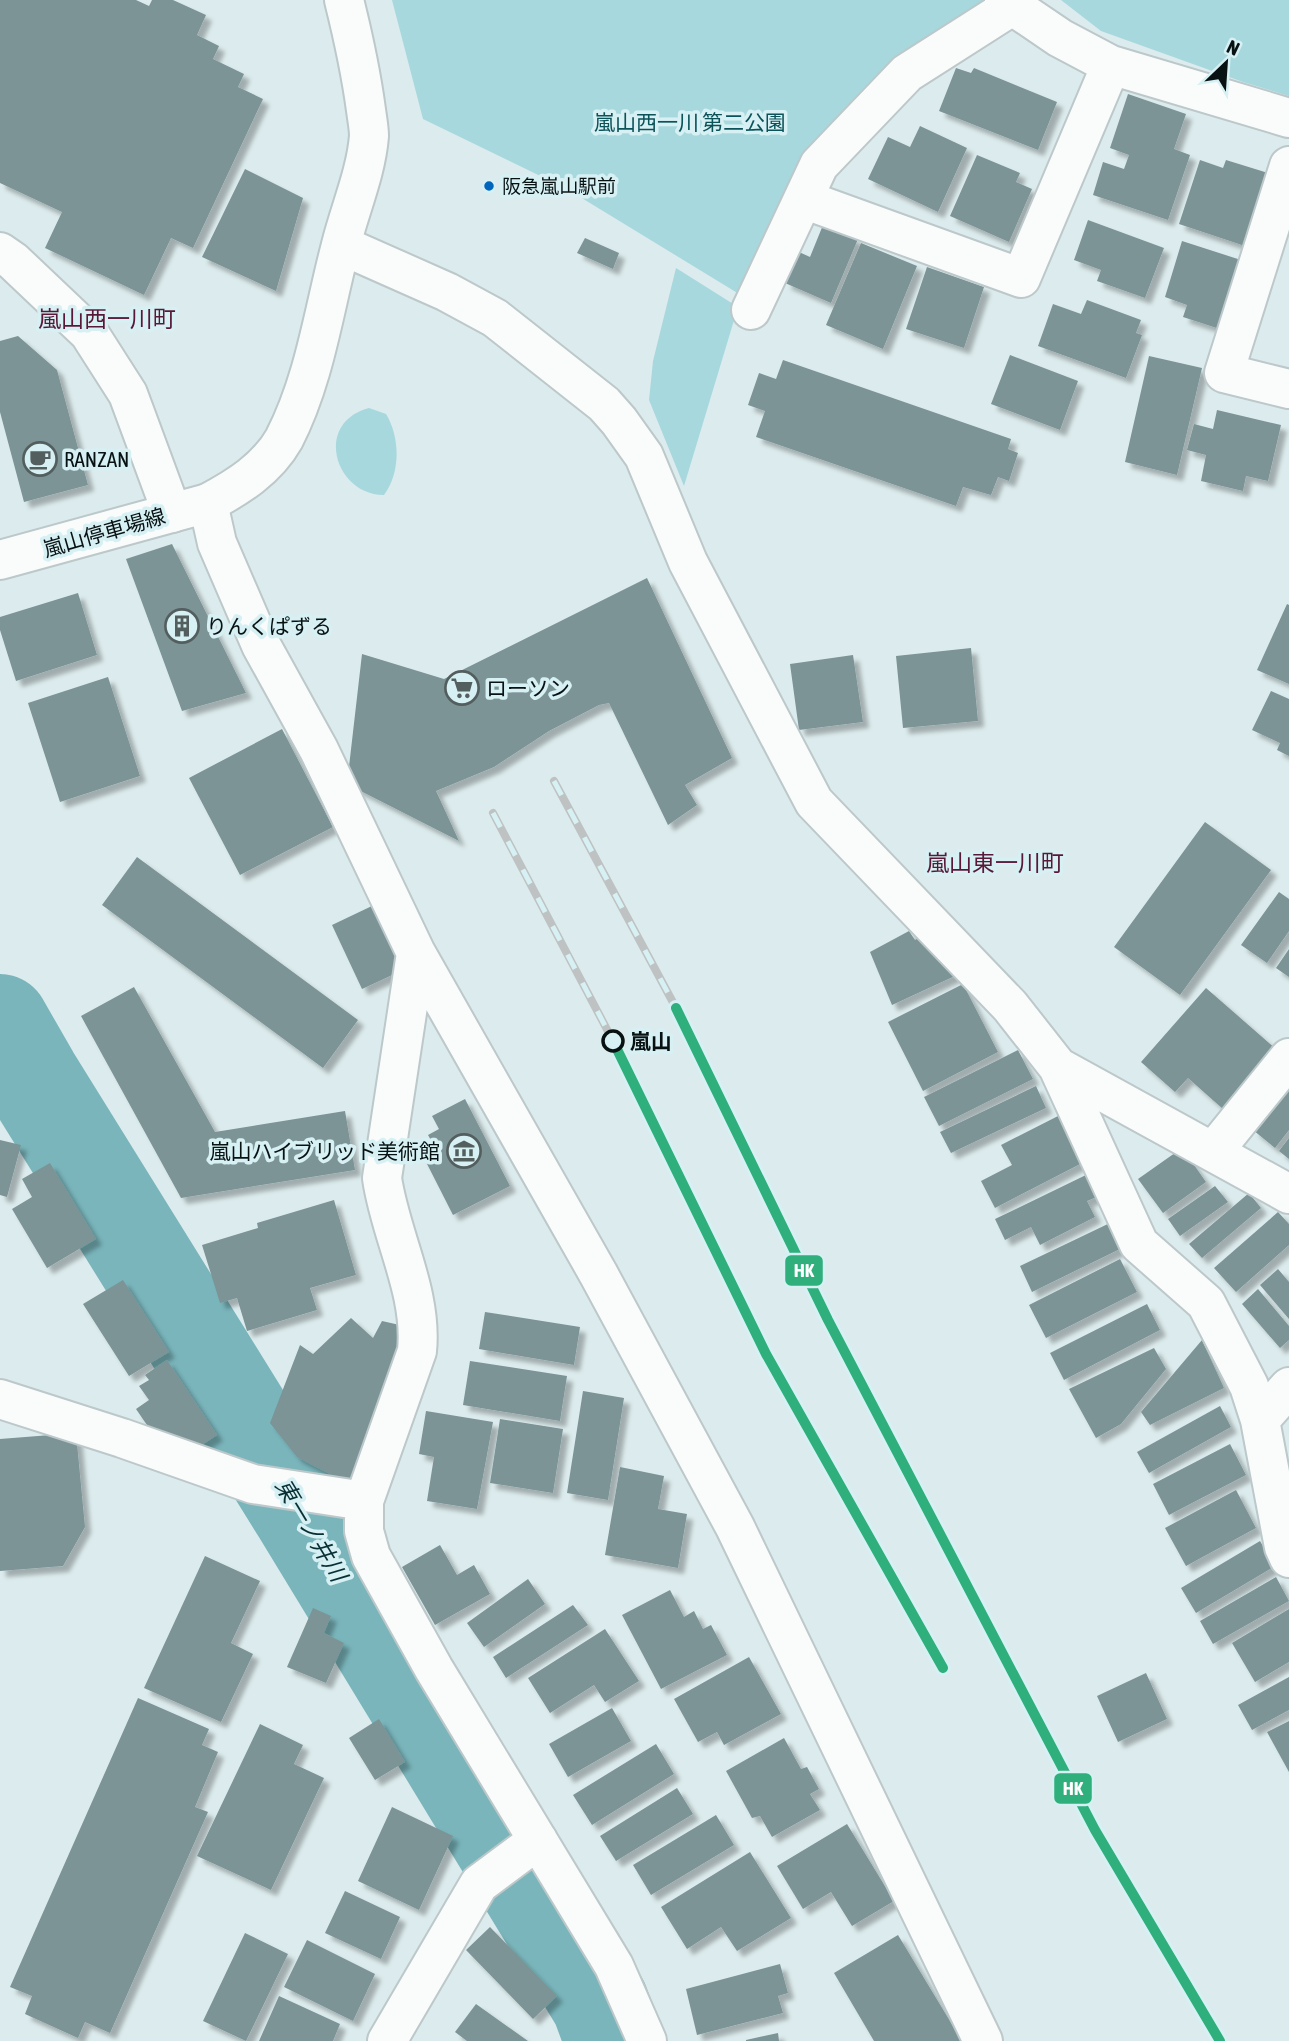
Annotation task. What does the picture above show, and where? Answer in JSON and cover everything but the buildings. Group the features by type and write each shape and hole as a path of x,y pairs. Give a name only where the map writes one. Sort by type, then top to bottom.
{"street":[{"name":"嵐山停車場線","path":"0,560 190,508 234,489 261,469 283,440 302,392 321,329 369,135 364,91 344,0"},
{"path":"751,310 819,165 907,73 1008,3 1060,38 1111,65 1289,118"},
{"path":"803,199 1021,278 1111,65"},
{"path":"1289,166 1224,373 1289,389"},
{"path":"341,245 447,292 495,318 546,355 620,421 643,456 688,562 814,802 1010,1006 1058,1067 1139,1244 1206,1303 1249,1386 1260,1420 1284,1547 1289,1558"},
{"path":"0,252 89,333 128,394 190,508 217,543 261,645 319,750 416,953 598,1275 735,1527 983,2041"},
{"path":"416,953 382,1178 419,1328 417,1351 364,1501 364,1531 371,1556 531,1845 614,1966 647,2041"},
{"path":"1213,1152 1289,1058"},
{"path":"1058,1067 1289,1194"},
{"path":"1260,1420 1289,1387"},
{"path":"0,1399 122,1437 253,1484 364,1501"},
{"path":"387,2041 479,1884 531,1845"}],"green space":[{"name":"嵐山西一川 第二公園","path":"392,0 992,0 902,61 744,297 567,189 423,119"},
{"path":"1061,0 1289,0 1289,96 1101,31"},
{"path":"676,268 738,307 684,486 649,400 653,361"},
{"path":"369,408 386,414 396,444 396,465 390,486 384,495 367,492 353,484 337,457 336,442 341,428 352,416"}],"waterway":[{"name":"東一ノ井川","path":"0,1023 600,2003 614,2041"}],"railway":[{"path":"554,781 676,1008"},
{"path":"493,813 612,1039"}],"transit line":[{"name":"HK","path":"676,1008 828,1320 1095,1830 1220,2041"},
{"name":"HK","path":"612,1039 766,1354 943,1668"}],"place":[{"name":"阪急嵐山駅前","path":"489,186"},
{"name":"RANZAN","path":"40,459"},
{"name":"りんくぱずる","path":"182,626"},
{"name":"ローソン","path":"462,688"},
{"name":"嵐山","path":"613,1041"},
{"name":"嵐山ハイブリッド美術館","path":"464,1151"}],"district":[{"name":"嵐山西一川町","path":"107,319"},
{"name":"嵐山東一川町","path":"995,863"}]}
